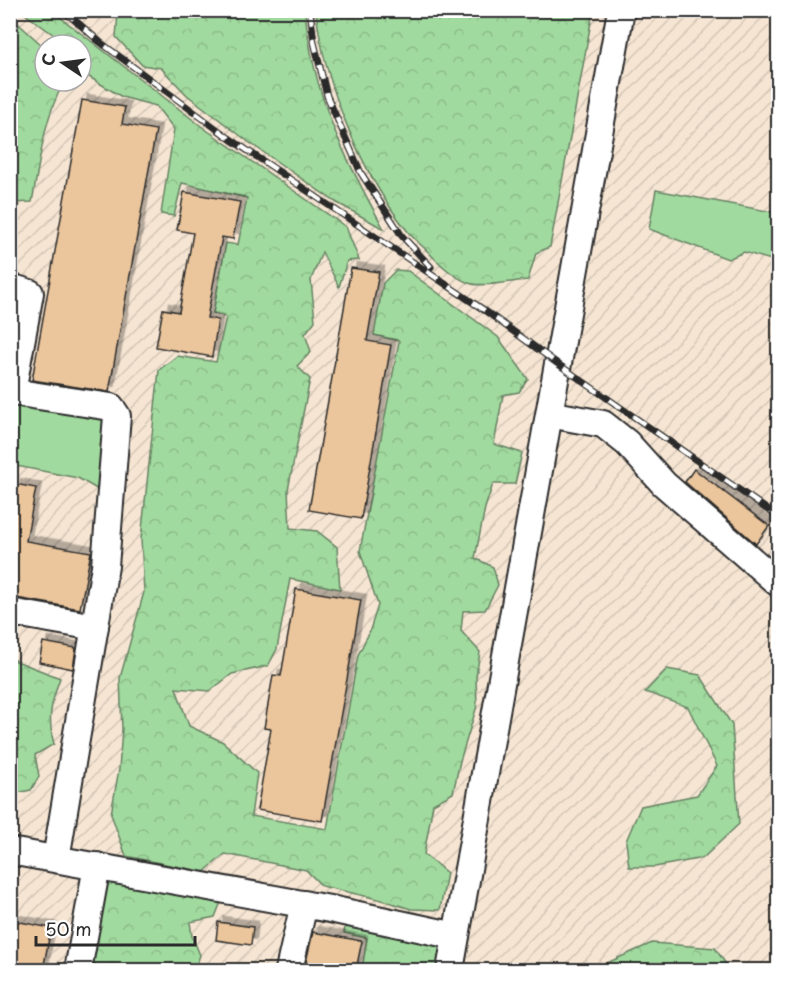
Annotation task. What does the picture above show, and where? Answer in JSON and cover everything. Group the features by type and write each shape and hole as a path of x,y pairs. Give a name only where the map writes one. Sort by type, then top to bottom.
{"lane":[{"path":"450,970 621,10"},
{"path":"10,287 30,293 11,394 111,407 117,416 105,566 56,859"},
{"path":"549,414 603,424 627,443 664,484 778,583"},
{"path":"10,612 95,627"},
{"path":"10,851 304,904 456,936"},
{"path":"78,970 97,866"},
{"path":"289,970 304,904"}],"shaded area":[{"path":"10,11 778,11 778,970 11,970"}],"green space":[{"path":"21,11 52,11 81,33 51,33"},
{"path":"98,11 305,11 315,71 332,124 355,176 384,229 334,201 250,143 187,95 161,68 142,65 116,37 118,13"},
{"path":"316,11 593,11 550,247 536,253 528,280 488,285 469,283 444,268 409,233 376,184 348,128 327,68"},
{"path":"11,17 33,37 33,93 58,93 47,127 32,202 11,203"},
{"path":"93,43 205,129 346,227 359,260 347,261 339,287 322,252 311,280 315,321 305,334 311,352 297,366 310,379 288,490 290,528 317,531 337,547 340,589 290,579 277,649 268,666 232,674 210,691 176,688 189,726 223,742 257,773 251,816 327,829 358,655 369,633 378,605 360,551 399,341 374,335 383,283 396,270 408,271 498,337 528,379 519,392 503,395 494,444 522,453 515,484 493,484 485,508 475,558 493,567 498,585 485,610 463,611 461,631 480,652 476,677 477,706 453,793 433,804 424,854 447,873 440,910 411,909 322,886 306,870 225,854 204,872 126,856 111,814 119,769 122,729 120,678 144,592 141,539 159,370 177,356 216,362 226,317 213,313 226,243 238,245 247,198 182,183 174,216 161,214 174,129 156,106 122,97 93,79"},
{"path":"656,190 778,213 778,262 744,252 728,259 649,229"},
{"path":"15,405 104,416 100,491 78,478 11,465 10,411"},
{"path":"11,659 60,678 51,711 54,744 35,755 39,776 31,790 11,794"},
{"path":"667,669 700,675 732,725 739,824 703,858 655,867 629,867 626,841 641,806 697,795 717,766 688,707 645,692"},
{"path":"105,879 202,894 221,902 215,917 190,922 192,936 200,955 195,970 89,970"},
{"path":"346,921 444,942 439,970 362,970 367,938 344,933"},
{"path":"652,943 715,948 730,970 591,970"}],"building":[{"path":"82,100 125,107 122,124 156,130 109,392 32,380"},
{"path":"184,192 240,202 233,239 222,237 207,318 218,320 212,357 156,347 163,309 179,312 193,233 177,230"},
{"path":"351,268 379,272 367,341 391,345 361,519 309,510"},
{"path":"694,469 769,526 756,544 685,482"},
{"path":"15,484 36,488 26,541 91,552 80,609 10,597 10,508"},
{"path":"296,589 361,600 322,821 257,810 271,729 264,728 273,675 281,676"},
{"path":"43,642 76,648 73,669 39,662"},
{"path":"10,920 51,928 43,970 10,970"},
{"path":"218,922 253,927 251,945 216,940"},
{"path":"313,932 362,941 356,970 304,970"}],"railway":[{"path":"63,10 100,42 229,138 484,310 778,517"},
{"path":"310,10 314,42 327,96 361,173 402,236 431,267"}]}
